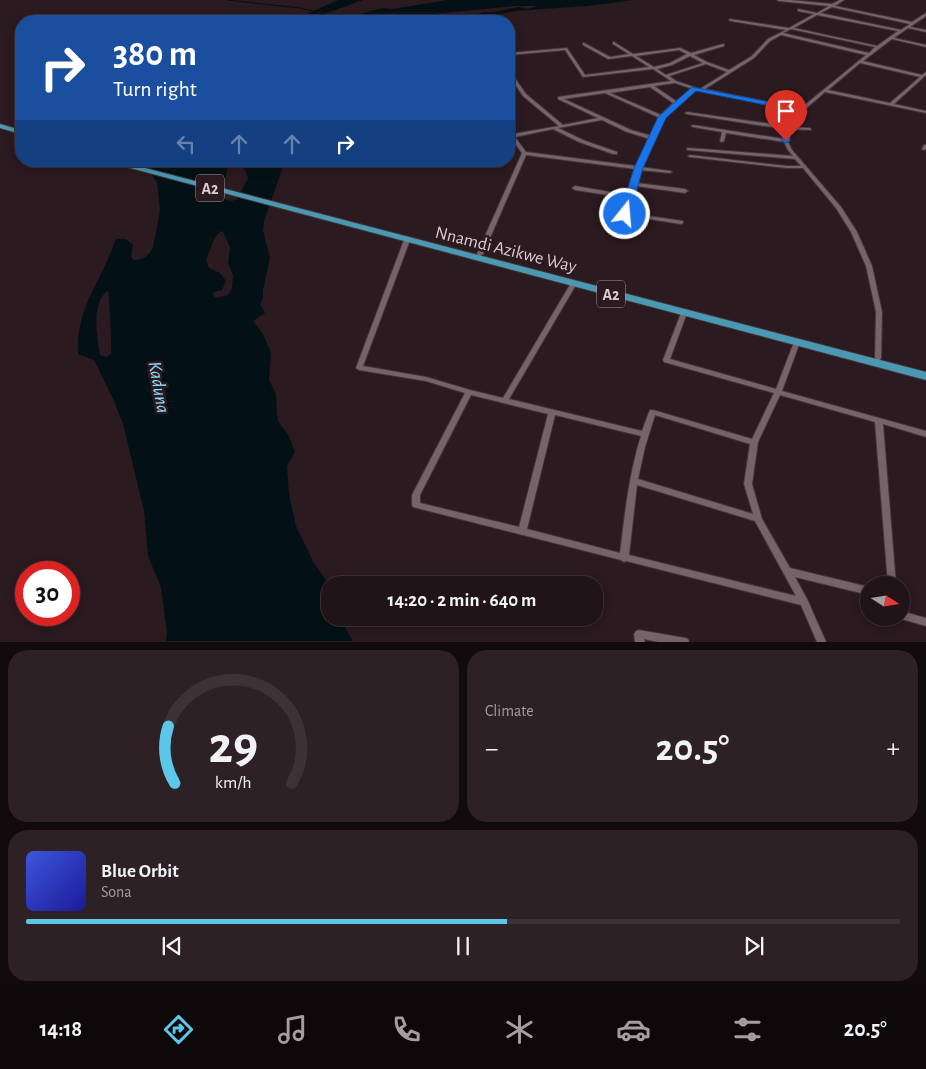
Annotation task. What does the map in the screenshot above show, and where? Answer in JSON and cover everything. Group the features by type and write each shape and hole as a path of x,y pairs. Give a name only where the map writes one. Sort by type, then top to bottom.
{"highway":[{"path":"0,126 15,130"},
{"path":"0,132 15,136"},
{"name":"Nnamdi Azikwe Way","path":"141,167 926,370"},
{"name":"Nnamdi Azikwe Way","path":"299,209 407,240 926,376"}],"street":[{"path":"779,0 833,5 912,23"},
{"path":"700,90 753,57 770,40 842,0"},
{"path":"799,10 901,31"},
{"path":"878,358 879,312 869,266 854,232 838,207 796,158 786,141 787,128 801,110 878,47 925,16"},
{"path":"731,20 790,28 878,47"},
{"path":"907,27 926,31"},
{"path":"781,34 870,54"},
{"path":"891,38 926,46"},
{"path":"614,43 675,82 695,89 801,110"},
{"path":"584,44 610,58 680,48 689,55 730,72"},
{"path":"515,54 566,50 584,76 654,68 671,64 689,55 724,46"},
{"path":"860,62 924,74"},
{"path":"666,76 706,63"},
{"path":"891,105 924,74"},
{"path":"515,81 524,95 562,126"},
{"path":"653,138 629,132 559,98 675,82"},
{"path":"651,86 676,104"},
{"path":"682,222 625,214 638,168 662,117 695,89"},
{"path":"826,90 926,112"},
{"path":"605,92 662,117"},
{"path":"687,112 787,128 809,129"},
{"path":"515,133 602,119"},
{"path":"693,126 786,141"},
{"path":"554,128 581,142 615,153"},
{"path":"722,141 724,131"},
{"path":"515,141 524,153 670,172"},
{"path":"689,150 796,158"},
{"path":"480,254 524,153"},
{"path":"690,156 787,167 803,167"},
{"path":"634,184 685,191"},
{"path":"575,188 631,196"},
{"path":"407,240 359,368 426,379 469,392 506,399 643,434"},
{"path":"506,399 574,283"},
{"path":"684,313 666,360 926,434"},
{"path":"798,342 778,392 754,442 748,484 758,519 804,602 822,642"},
{"path":"469,392 416,495 416,505 804,602"},
{"path":"522,532 552,412"},
{"path":"624,558 634,481 643,434 653,412 754,442"},
{"path":"879,421 891,576"},
{"path":"634,481 758,519"},
{"path":"786,571 860,589"},
{"path":"910,618 926,622"},
{"path":"640,642 639,634 685,642"}],"water":[{"path":"338,0 363,0 322,15 304,15"},
{"path":"447,0 634,0 587,6 515,11 496,15 475,15 484,12 519,7 528,9 537,6 515,6 428,15 357,15 383,8 393,9"},
{"name":"Kaduna","path":"145,167 228,167 222,196 224,199 232,201 237,199 248,178 242,167 283,167 264,221 263,231 270,258 263,298 260,304 265,313 253,321 263,334 271,353 269,380 276,394 278,421 289,436 295,452 287,466 289,494 296,526 314,563 323,576 321,576 321,626 345,626 353,641 166,641 167,634 161,587 148,556 144,511 123,424 94,360 78,354 78,337 85,308 115,241 117,239 126,239 133,245 131,257 134,260 146,256 153,247 160,211 157,182","holes":["221,231 230,247 228,263 233,275 232,288 228,295 216,298 213,295 214,292 222,290 226,281 220,273 209,268 206,260 215,237","107,291 109,293 111,353 107,357 100,355 96,321 99,304"]}],"waterway":[{"path":"227,0 300,8 316,12"}],"route":[{"path":"625,214 638,168 662,117 695,89 801,110 786,129 786,141"}]}
